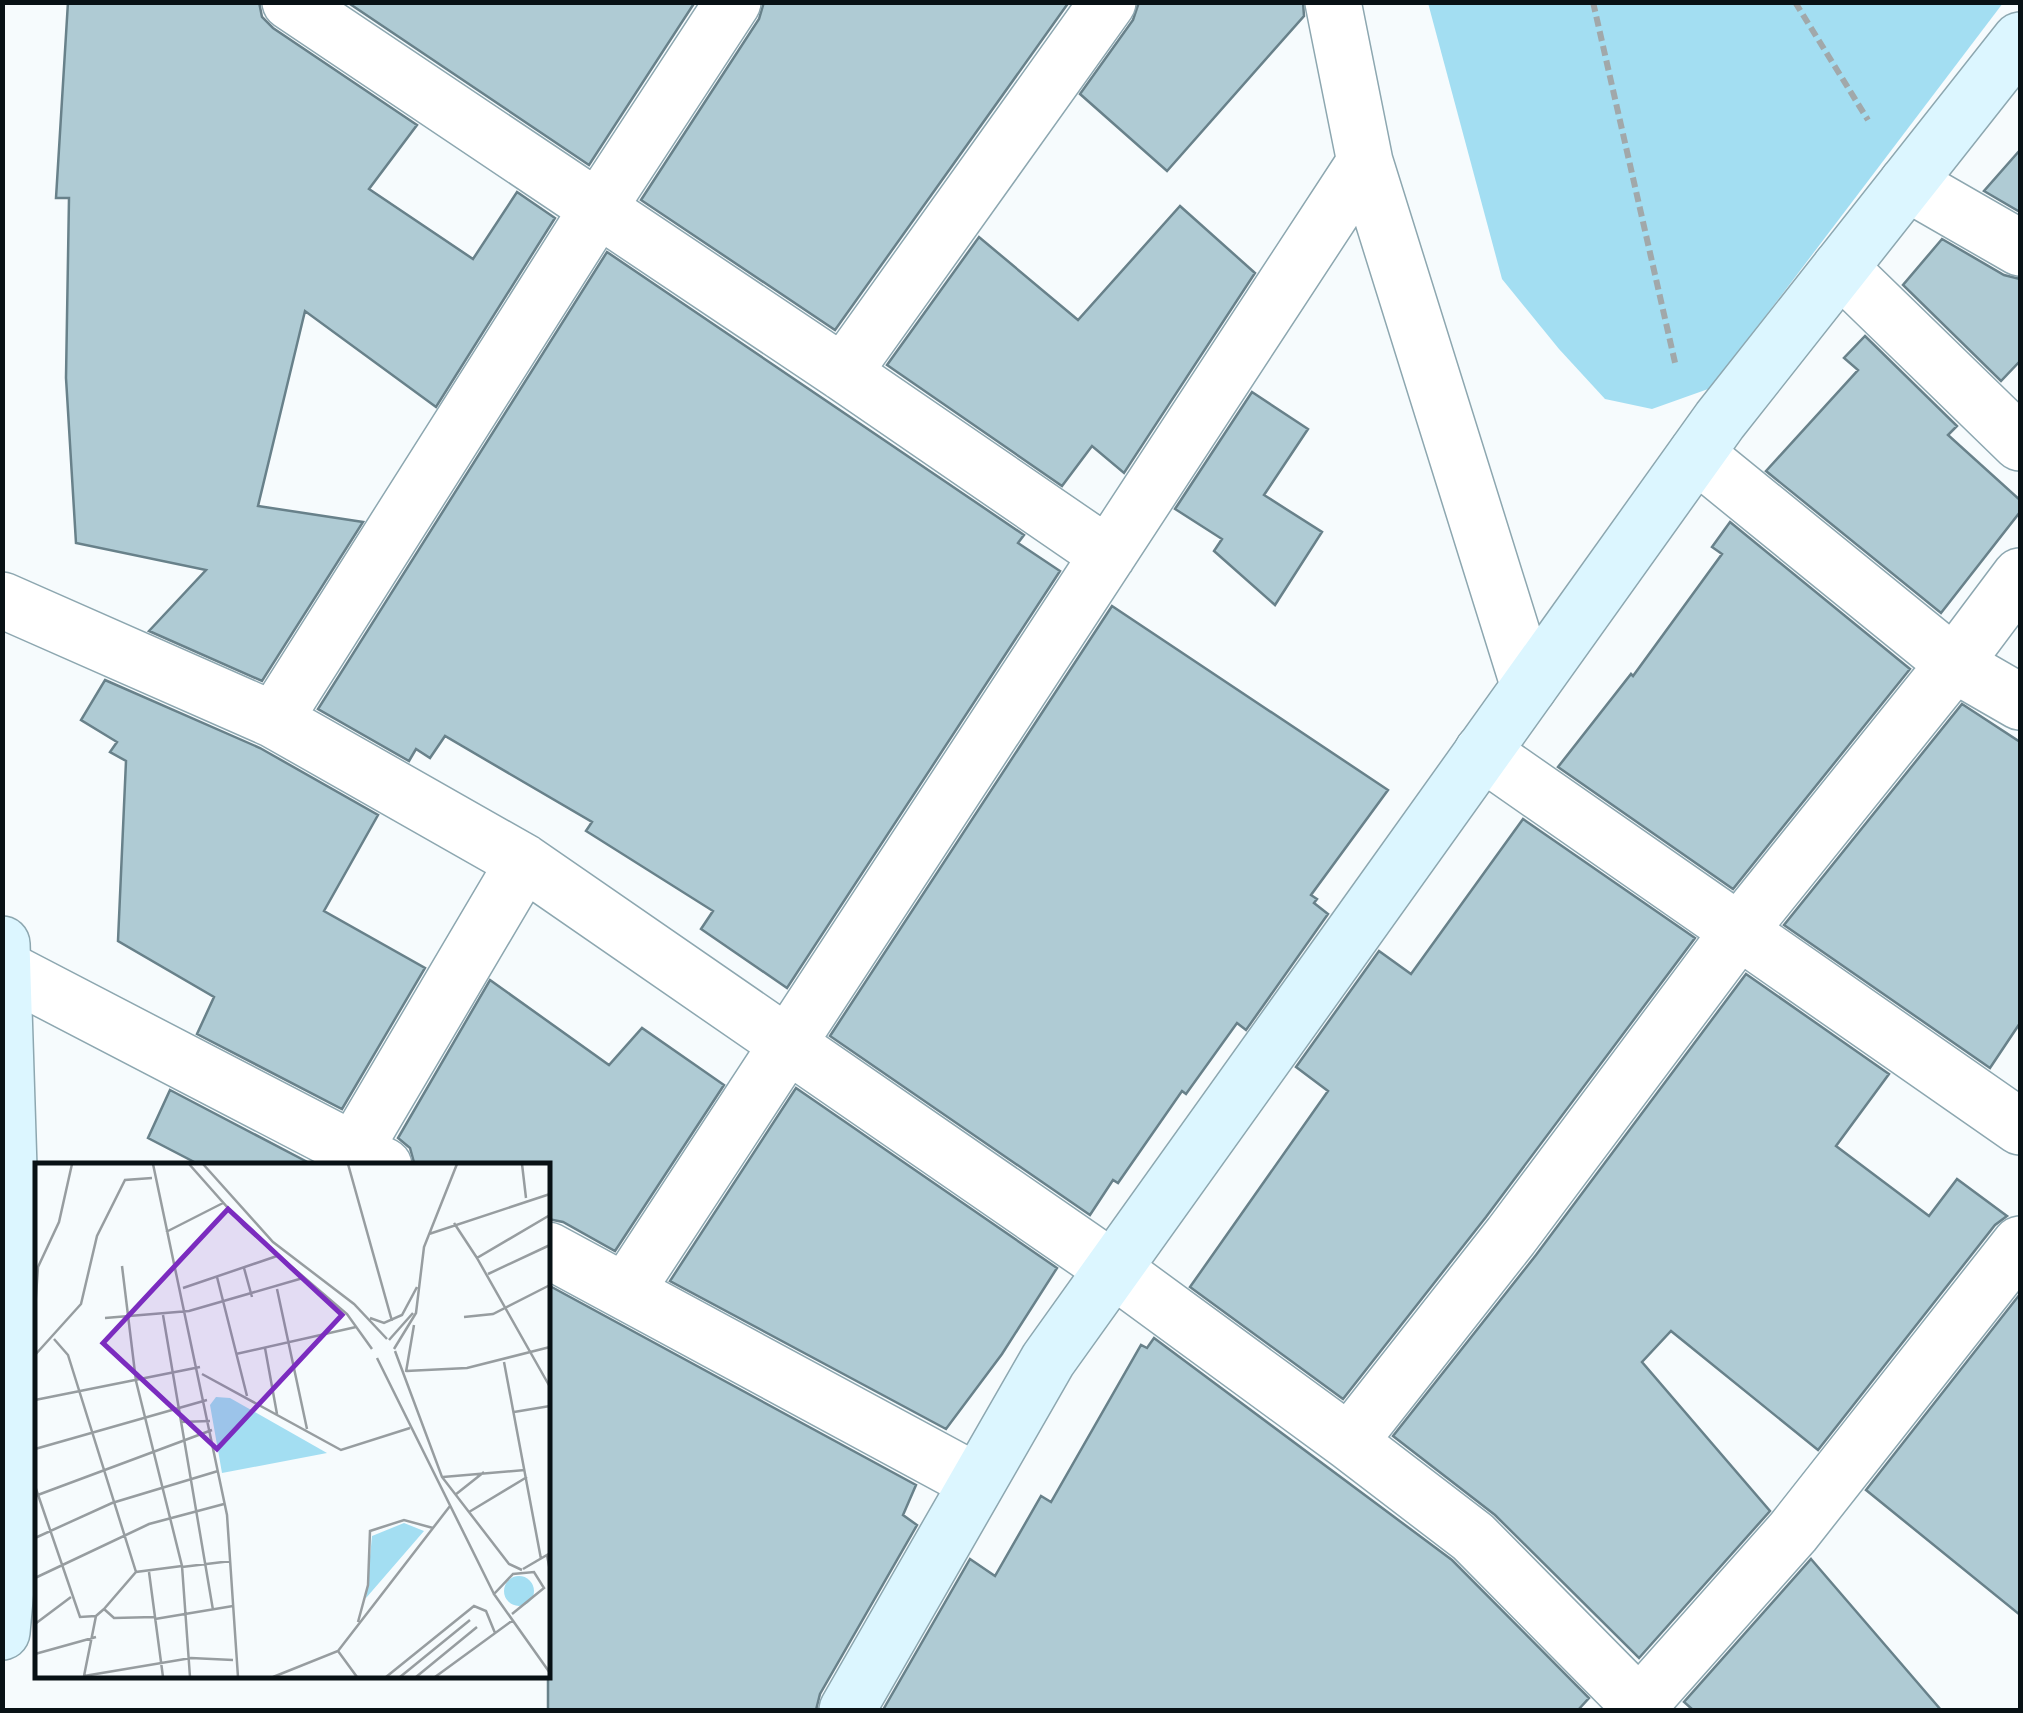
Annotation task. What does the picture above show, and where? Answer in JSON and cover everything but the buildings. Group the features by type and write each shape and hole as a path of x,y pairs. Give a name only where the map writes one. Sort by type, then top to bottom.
{"street":[{"path":"290,2 1108,555"},
{"path":"274,720 733,2"},
{"path":"843,373 1108,2"},
{"path":"1333,2 1365,162 1529,687"},
{"path":"846,1710 1048,1360 1696,454 2020,40"},
{"path":"626,1291 1365,162"},
{"path":"1907,183 2020,248"},
{"path":"1840,268 2020,444"},
{"path":"1696,454 1954,664 2020,702"},
{"path":"1349,1442 1511,1236 1739,931 2020,576"},
{"path":"2,600 274,720 524,862 1113,1269 1349,1442 1474,1537 1639,1709 1793,1532 2020,1244"},
{"path":"1482,752 2020,1127"},
{"path":"3,968 369,1158 524,862"},
{"path":"2,944 18,1457 2,1632"},
{"path":"550,1251 978,1482"}],"path":[{"path":"1593,2 1696,454"},
{"path":"1795,2 1907,183"}],"shaded area":[{"path":"1428,3 2003,3 1711,388 1652,409 1605,399 1502,279"}]}
